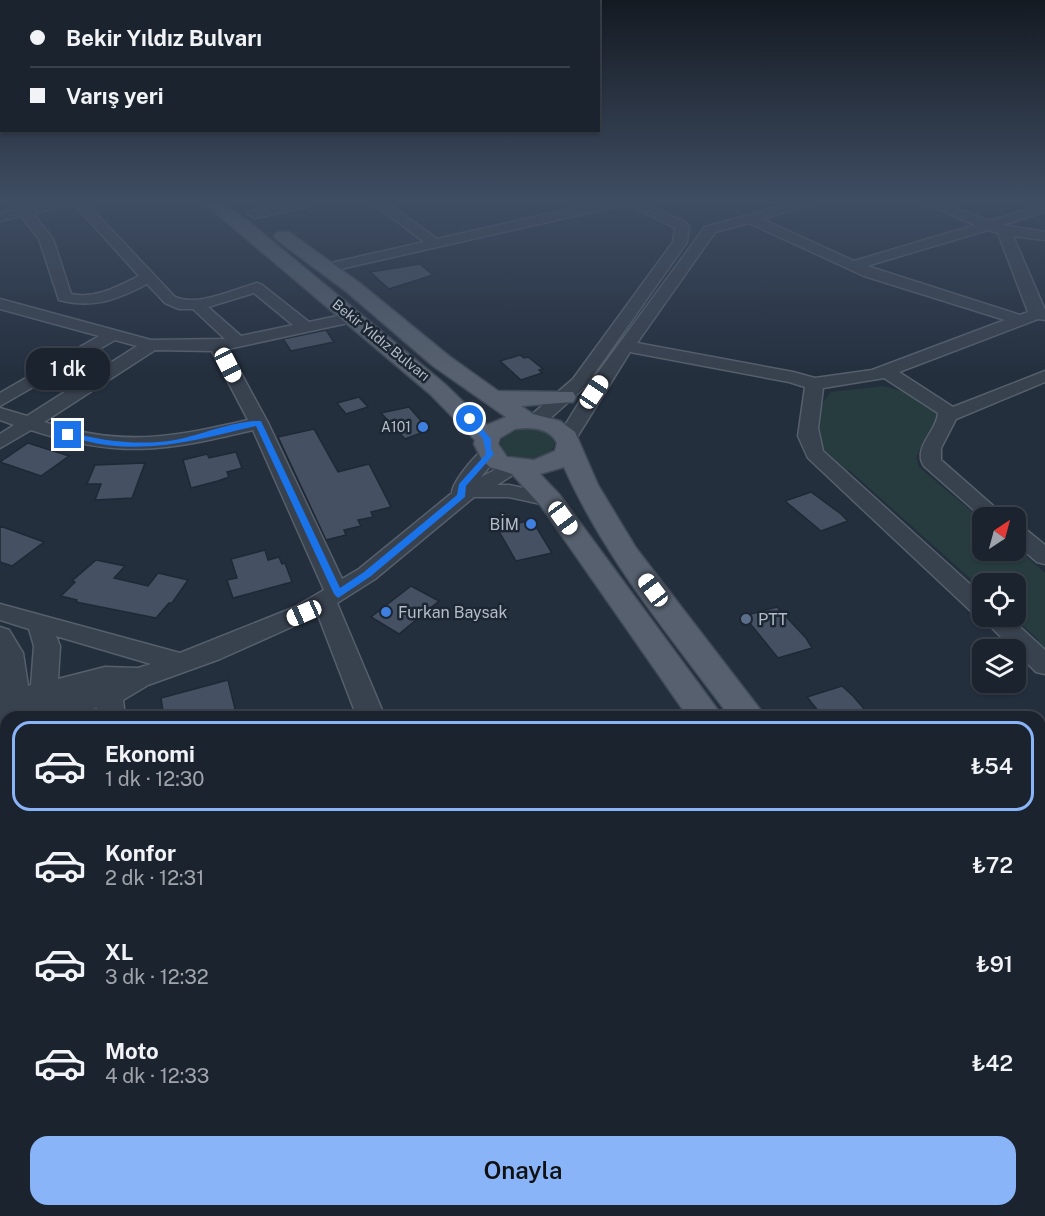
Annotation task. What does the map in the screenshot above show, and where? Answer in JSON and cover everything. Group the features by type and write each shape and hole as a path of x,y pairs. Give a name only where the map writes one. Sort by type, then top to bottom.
{"main road":[{"name":"Bekir Yıldız Bulvarı","path":"283,260 351,318 437,386 488,446"},
{"name":"Bekir Yıldız Bulvarı","path":"316,260 441,361 531,421"},
{"path":"491,396 526,400 565,397"},
{"path":"568,443 561,458 547,465 517,467 502,463 488,446 501,426 531,421 559,429 568,443 593,502 640,572 744,711"},
{"path":"517,467 550,500 702,711"}],"street":[{"path":"52,260 64,297 83,301 122,292 147,278"},
{"path":"130,260 174,303 197,305 257,288 305,327"},
{"path":"327,268 362,260"},
{"path":"531,421 565,397 586,375 667,260"},
{"path":"568,443 594,392 626,346 676,260"},
{"path":"840,260 854,266 1034,316"},
{"path":"854,266 874,260"},
{"path":"1014,260 1034,316"},
{"path":"0,304 151,345 229,340 351,318"},
{"path":"197,305 229,340 259,423 332,598 369,711"},
{"path":"229,340 290,315"},
{"path":"626,346 793,377 814,384 885,371 1034,316"},
{"path":"0,401 112,335"},
{"path":"0,442 151,345"},
{"path":"885,371 939,404 948,416"},
{"path":"984,507 931,462 931,448 948,416 1045,376"},
{"path":"814,384 814,400 806,432 814,454 972,599"},
{"path":"0,414 90,441 137,445 173,442 259,423"},
{"path":"468,493 462,486 488,446"},
{"path":"2,647 15,665 6,709 44,700 105,677 139,678 182,663 262,632 332,598 368,574 468,493 517,467"},
{"path":"468,493 521,492 550,500"},
{"path":"1026,541 1045,557"},
{"path":"0,612 40,626 182,663"},
{"path":"40,626 47,646 44,700"},
{"path":"1004,627 1045,665"},
{"path":"44,700 110,706 139,678"}],"green space":[{"path":"883,386 920,399 937,415 916,457 919,467 972,512 972,561 1026,561 1026,557 1045,573 1045,659 1027,644 1039,640 1024,627 1026,573 972,573 972,580 849,470 839,472 824,453 816,424 818,413 831,392"},
{"path":"527,428 544,432 553,439 555,443 545,456 537,459 519,459 504,451 500,444 507,434 514,430"}],"building":[{"path":"420,264 433,275 389,289 370,272"},
{"path":"326,330 334,342 291,351 283,339"},
{"path":"520,355 524,358 528,357 543,369 539,370 542,373 521,380 500,361"},
{"path":"359,397 368,407 346,414 337,403"},
{"path":"409,407 429,430 405,439 381,413"},
{"path":"314,429 338,472 369,464 391,507 371,512 373,517 358,520 361,526 344,530 346,535 326,540 278,437"},
{"path":"28,443 69,456 41,476 0,462"},
{"path":"236,452 242,468 227,472 229,477 191,488 183,460 207,454 209,458"},
{"path":"145,463 132,498 95,500 101,484 87,484 95,465"},
{"path":"811,492 848,521 821,531 785,501"},
{"path":"532,520 552,553 516,561 497,528"},
{"path":"0,526 44,542 12,566 0,562"},
{"path":"265,550 268,560 279,557 282,564 285,563 292,582 233,598 227,580 237,578 231,559"},
{"path":"96,560 125,566 114,578 148,586 158,573 188,580 172,603 169,603 156,618 76,602 77,600 61,596 75,582 72,581"},
{"path":"411,586 439,601 399,634 371,617"},
{"path":"777,607 806,638 812,648 778,658 744,616"},
{"path":"228,680 236,711 163,711 161,698"},
{"path":"842,686 866,711 818,711 807,697"}],"place":[{"name":"A101","path":"423,427"},
{"name":"BİM","path":"531,524"},
{"name":"Furkan Baysak","path":"386,612"},
{"name":"PTT","path":"746,619"}],"route":[{"path":"68,435 102,443 144,445 173,442 259,423 338,594 368,574 462,495 462,486 490,454 486,444 487,439 470,419"}]}
